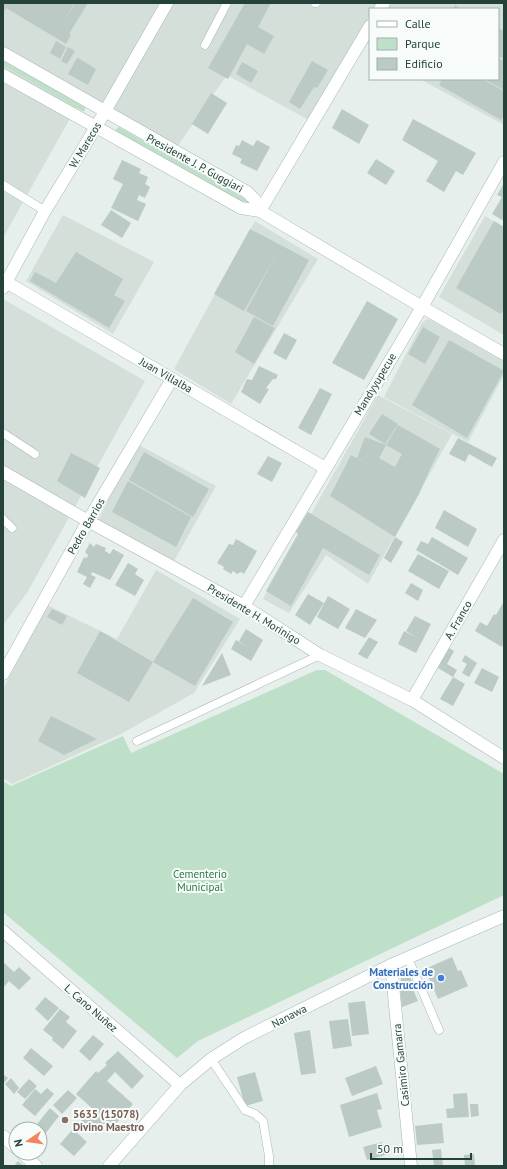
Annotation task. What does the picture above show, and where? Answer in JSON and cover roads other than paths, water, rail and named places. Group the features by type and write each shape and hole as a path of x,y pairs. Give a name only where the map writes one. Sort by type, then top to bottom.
{"street":[{"name":"W. Marecos","path":"5,285 45,211 105,112 167,3"},
{"path":"3,75 241,208 260,211 369,28"},
{"name":"Presidente J. P. Guggiari","path":"3,53 247,192 255,200 260,211 504,354"},
{"name":"Mandyyupecue","path":"244,606 422,307 504,162"},
{"name":"Juan Villalba","path":"5,285 172,379 325,468"},
{"name":"Pedro Barrios","path":"3,674 88,521 172,379"},
{"name":"Presidente H. Morinigo","path":"3,472 88,521 244,606 320,655 412,700 504,758"},
{"name":"A. Franco","path":"412,700 504,540"},
{"name":"Nanawa","path":"108,1166 180,1085 211,1059 244,1038 391,965 504,916"},
{"name":"L. Cano Nuñez","path":"3,931 180,1085"},
{"name":"Casimiro Gamarra","path":"391,965 411,1166"}],"lane":[{"path":"205,45 227,3"},
{"path":"3,185 45,211"},
{"path":"3,434 35,454"},
{"path":"3,519 12,528"},
{"path":"137,741 320,655"},
{"path":"408,958 439,1030"},
{"path":"211,1059 245,1110 255,1114 263,1121 269,1166"}],"place":[{"name":"Materiales de Construcción","path":"441,978"},
{"name":"5635 (15078) Divino Maestro","path":"65,1120"}],"park label":[{"name":"Cementerio Municipal","path":"200,880"}]}
